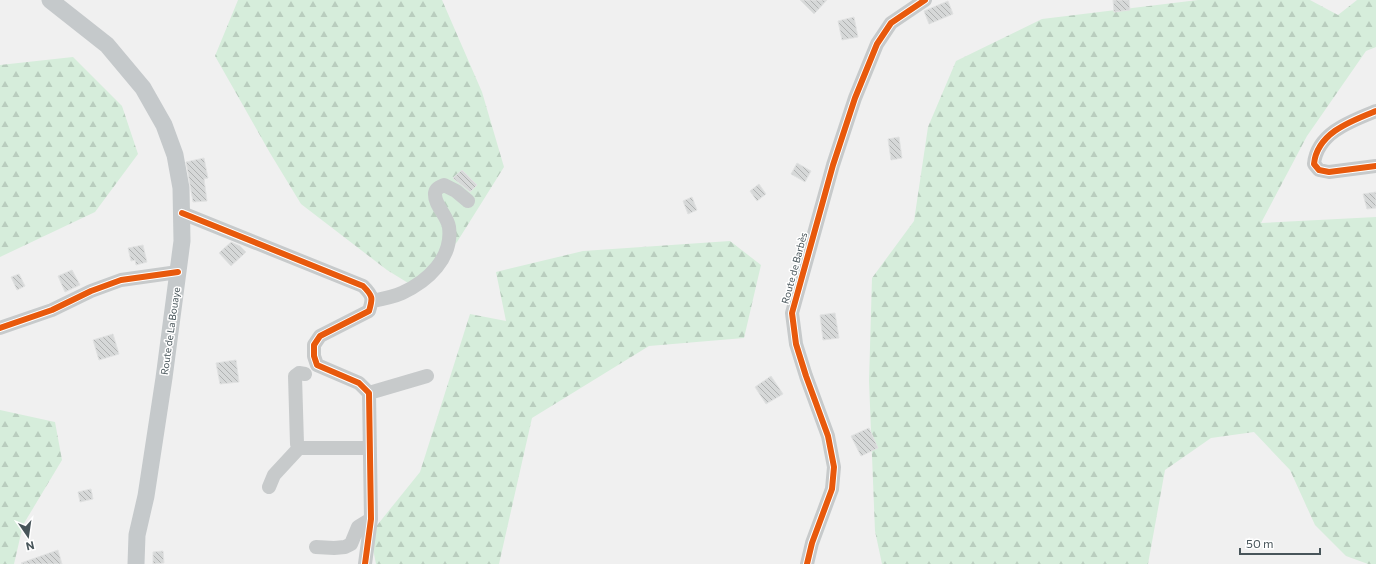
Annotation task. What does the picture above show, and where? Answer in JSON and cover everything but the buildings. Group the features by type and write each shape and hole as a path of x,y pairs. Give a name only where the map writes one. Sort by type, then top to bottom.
{"main road":[{"name":"Route de La Bouaye","path":"50,0 107,45 143,88 164,125 175,154 182,188 182,241 164,378 146,496 137,535 136,564"}],"street":[{"name":"Route de Barbès","path":"807,564 812,543 832,489 834,468 828,436 796,344 792,313 833,165 855,98 877,44 891,23 925,0"},
{"path":"1376,111 1336,129 1323,142 1315,155 1314,164 1319,170 1329,172 1376,166"},
{"path":"372,301 401,294 420,282 438,267 448,246 449,226 436,199 435,192 438,188 444,185 456,191 468,201"},
{"path":"182,213 362,286 370,293 372,301 369,311 320,336 314,345 314,356 317,365 359,383 369,393 371,519 365,564"},
{"path":"0,328 52,310 91,291 121,280 178,272"},
{"path":"299,448 297,444 295,376 299,373 305,374"},
{"path":"369,393 427,376"},
{"path":"269,487 269,483 274,475 299,448 370,448"},
{"path":"316,547 346,547 351,544 358,527 371,519"}],"green space":[{"path":"238,0 442,0 482,92 504,167 457,242 413,286 387,270 301,204 215,56"},
{"path":"1198,0 1310,0 1338,15 1357,0 1376,0 1376,47 1366,51 1307,136 1261,223 1376,217 1376,564 1368,564 1346,556 1315,525 1290,470 1254,432 1211,438 1165,470 1148,564 882,564 875,531 869,381 872,278 914,221 928,127 956,61 1042,19"},
{"path":"73,57 122,106 138,154 95,212 0,257 0,65"},
{"path":"730,241 761,265 744,338 649,346 532,418 499,564 376,564 370,534 420,472 470,314 506,321 496,272 583,251"},
{"path":"0,410 55,422 62,460 23,525 14,564 0,564"}],"cycle path":[{"path":"807,564 812,543 832,489 834,467 828,436 796,344 792,313 833,165 855,98 877,44 891,23 925,0"},
{"path":"1376,111 1346,124 1328,136 1316,153 1314,164 1319,170 1329,172 1376,166"},
{"path":"182,213 363,286 369,292 371,297 369,311 320,336 314,345 314,356 317,365 359,383 369,393 371,519 365,564"},
{"path":"0,328 52,310 91,291 121,280 178,272"}]}
